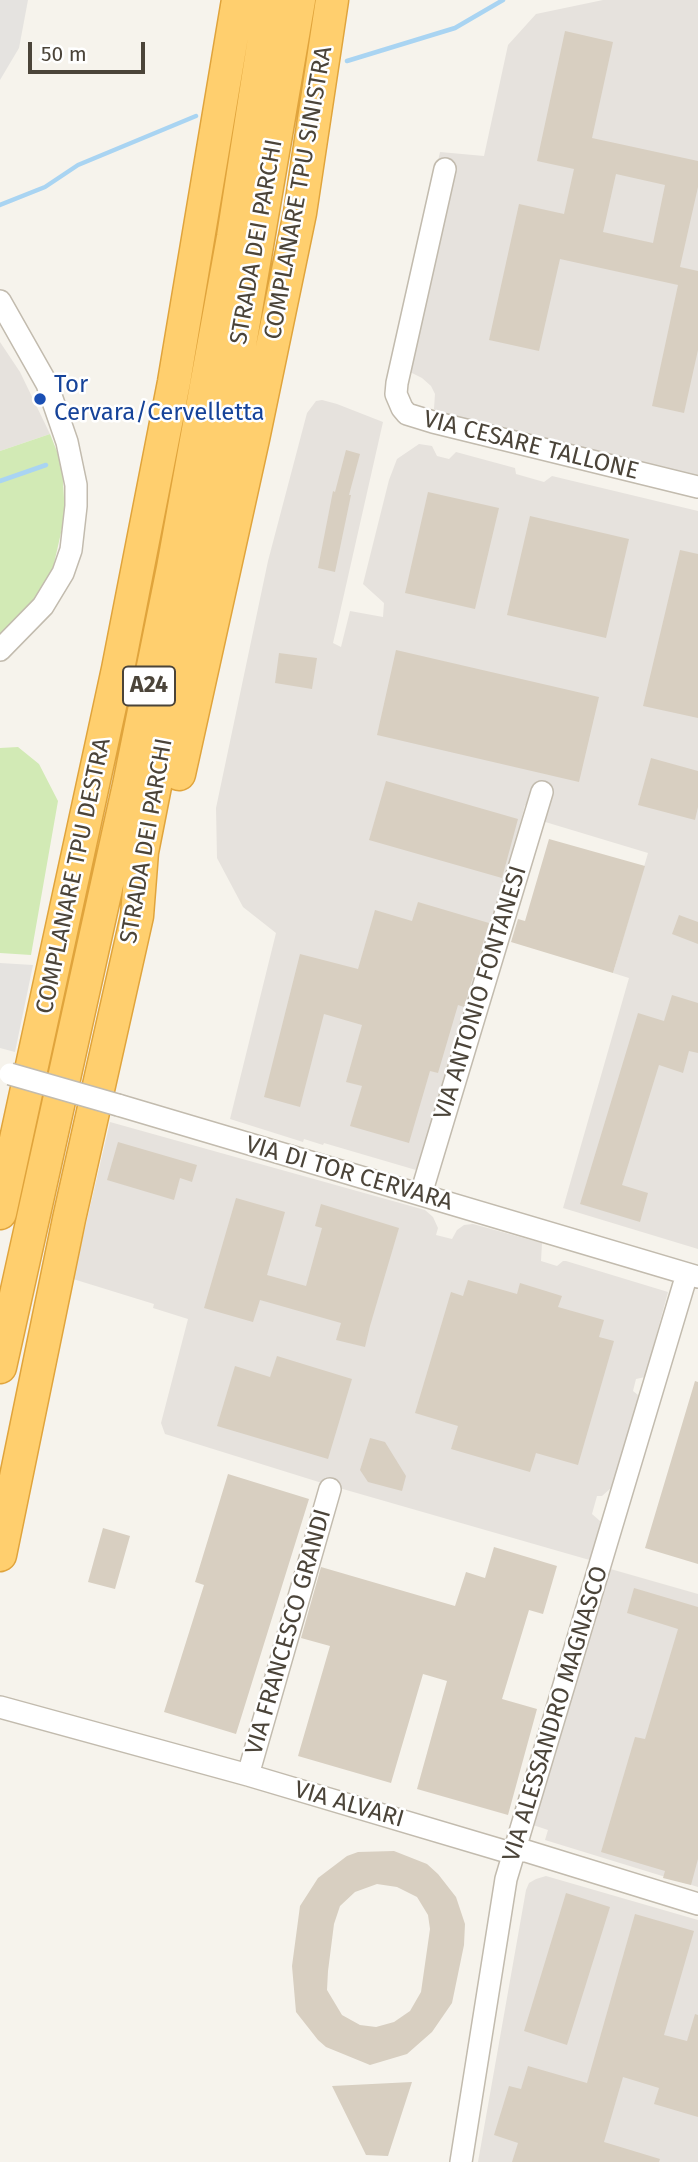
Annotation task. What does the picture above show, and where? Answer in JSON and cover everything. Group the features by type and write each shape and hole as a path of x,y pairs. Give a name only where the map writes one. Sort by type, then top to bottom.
{"highway":[{"path":"199,238 198,170 226,0"},
{"name":"COMPLANARE TPU DESTRA","path":"0,1213 118,669 174,382 238,0"},
{"name":"STRADA DEI PARCHI","path":"0,1367 129,785 170,582 233,237 270,0"},
{"name":"STRADA DEI PARCHI","path":"0,1555 69,1219 137,916 142,852 225,432 299,0"},
{"name":"COMPLANARE TPU SINISTRA","path":"137,916 161,856 253,439 300,213 332,0"},
{"path":"300,213 321,167 348,0"}],"street":[{"name":"VIA CESARE TALLONE","path":"445,169 397,383 396,394 402,408 407,414 433,422 698,487"},
{"path":"0,301 38,365 52,396 71,460 76,485 76,506 71,550 59,582 33,618 0,650"},
{"name":"VIA ANTONIO FONTANESI","path":"421,1194 542,792"},
{"name":"VIA DI TOR CERVARA","path":"5,1073 693,1275"},
{"name":"VIA ALESSANDRO MAGNASCO","path":"461,2162 506,1879 693,1275"},
{"name":"VIA FRANCESCO GRANDI","path":"248,1775 330,1489"},
{"name":"VIA ALVARI","path":"0,1707 248,1775 504,1850 526,1851 698,1904"}],"shaded area":[{"path":"0,0 28,0 19,48 0,80"},
{"path":"603,0 698,0 698,476 436,412 435,394 431,386 406,370 395,354 440,152 484,156 508,45 536,14"},
{"path":"0,342 20,372 50,434 0,451"},
{"path":"322,400 383,422 333,643 341,647 350,611 383,617 384,603 363,584 389,480 397,459 419,444 432,446 437,456 449,459 456,452 515,468 516,474 544,482 552,476 698,511 698,1249 563,1208 629,978 613,973 648,853 542,821 545,810 525,805 506,879 416,1170 324,1143 323,1145 304,1139 303,1142 230,1119 276,933 243,907 217,858 216,808 268,561 307,413 316,401"},
{"path":"0,963 33,965 15,1052 0,1048"},
{"path":"110,1122 425,1210 433,1217 438,1228 436,1235 452,1239 464,1225 473,1224 542,1243 541,1261 557,1266 566,1261 668,1292 645,1377 636,1379 633,1391 638,1395 637,1403 611,1488 602,1496 597,1496 592,1514 602,1525 593,1561 322,1483 165,1434 161,1423 188,1319 153,1308 154,1304 73,1279"},
{"path":"607,1568 698,1594 698,1887 545,1840 548,1830 533,1825"},
{"path":"546,1876 698,1920 698,2162 478,2162 526,1890 529,1883"}],"green space":[{"path":"50,434 62,464 65,515 53,568 25,614 0,637 0,451"},
{"path":"18,747 39,764 58,801 31,955 0,953 0,748"}],"building":[{"path":"565,31 613,42 592,138 698,161 698,187 680,267 698,271 698,350 684,413 652,406 678,285 560,259 539,351 489,340 519,204 564,214 574,169 537,161","holes":["616,174 665,185 653,243 603,232"]},
{"path":"346,450 360,454 349,495 335,572 318,568 333,491 335,492"},
{"path":"428,492 499,508 475,609 405,593"},
{"path":"530,516 629,539 606,638 507,615"},
{"path":"680,550 698,554 698,718 643,706"},
{"path":"396,650 599,697 579,782 377,735"},
{"path":"279,653 317,658 312,689 275,683"},
{"path":"651,758 698,771 698,807 695,820 638,805"},
{"path":"386,781 518,819 502,878 369,840"},
{"path":"549,839 645,866 613,973 511,942 518,919 525,921"},
{"path":"418,902 489,923 464,1007 458,1005 438,1073 430,1071 409,1143 350,1126 362,1086 346,1082 362,1025 324,1014 300,1107 264,1097 300,954 358,969 375,910 412,921"},
{"path":"679,915 698,922 698,944 672,934"},
{"path":"672,995 698,1003 698,1053 689,1051 683,1073 659,1065 622,1185 648,1193 640,1222 580,1204 638,1013 664,1021"},
{"path":"118,1142 197,1165 192,1182 180,1178 174,1200 107,1180"},
{"path":"236,1198 285,1212 267,1275 306,1286 322,1228 315,1226 321,1204 399,1228 365,1347 336,1340 341,1323 260,1300 253,1322 204,1308"},
{"path":"468,1280 517,1294 520,1283 562,1296 558,1307 604,1320 599,1337 614,1341 578,1465 536,1453 530,1472 451,1449 458,1426 415,1413 451,1292 463,1296"},
{"path":"277,1356 352,1379 328,1459 217,1426 235,1366 270,1377"},
{"path":"695,1381 698,1382 698,1564 645,1548"},
{"path":"370,1438 385,1442 406,1476 402,1491 368,1482 360,1470"},
{"path":"228,1474 309,1499 236,1734 164,1712 204,1585 195,1582"},
{"path":"103,1528 130,1536 115,1589 88,1582"},
{"path":"494,1547 557,1566 543,1614 529,1610 502,1699 537,1709 508,1815 417,1789 447,1681 423,1674 391,1783 298,1756 330,1646 301,1638 321,1567 455,1606 466,1572 485,1578"},
{"path":"634,1588 698,1607 698,1859 691,1885 663,1878 665,1871 601,1852 635,1737 645,1739 678,1629 627,1613"},
{"path":"394,1851 427,1864 456,1897 465,1924 464,1945 452,2003 432,2032 407,2054 370,2065 326,2047 318,2040 296,2012 292,1966 300,1906 318,1878 347,1856 358,1852","holes":["377,1884 397,1887 417,1897 428,1915 430,1929 421,1992 410,2011 394,2022 376,2027 360,2025 342,2015 327,1990 334,1924 340,1906 355,1892"]},
{"path":"566,1893 610,1907 567,2045 524,2031"},
{"path":"635,1914 694,1931 664,2035 687,2041 695,2014 698,2015 698,2117 654,2104 659,2088 623,2077 604,2142 660,2159 659,2162 512,2162 518,2143 494,2135 509,2086 521,2089 528,2066 587,2083"},
{"path":"412,2082 388,2156 366,2155 332,2086"}],"waterway":[{"path":"347,61 455,28 503,0"},
{"path":"0,205 45,187 78,165 196,116"},
{"path":"0,481 46,465"}],"place":[{"name":"Tor Cervara/Cervelletta","path":"40,399"}]}
